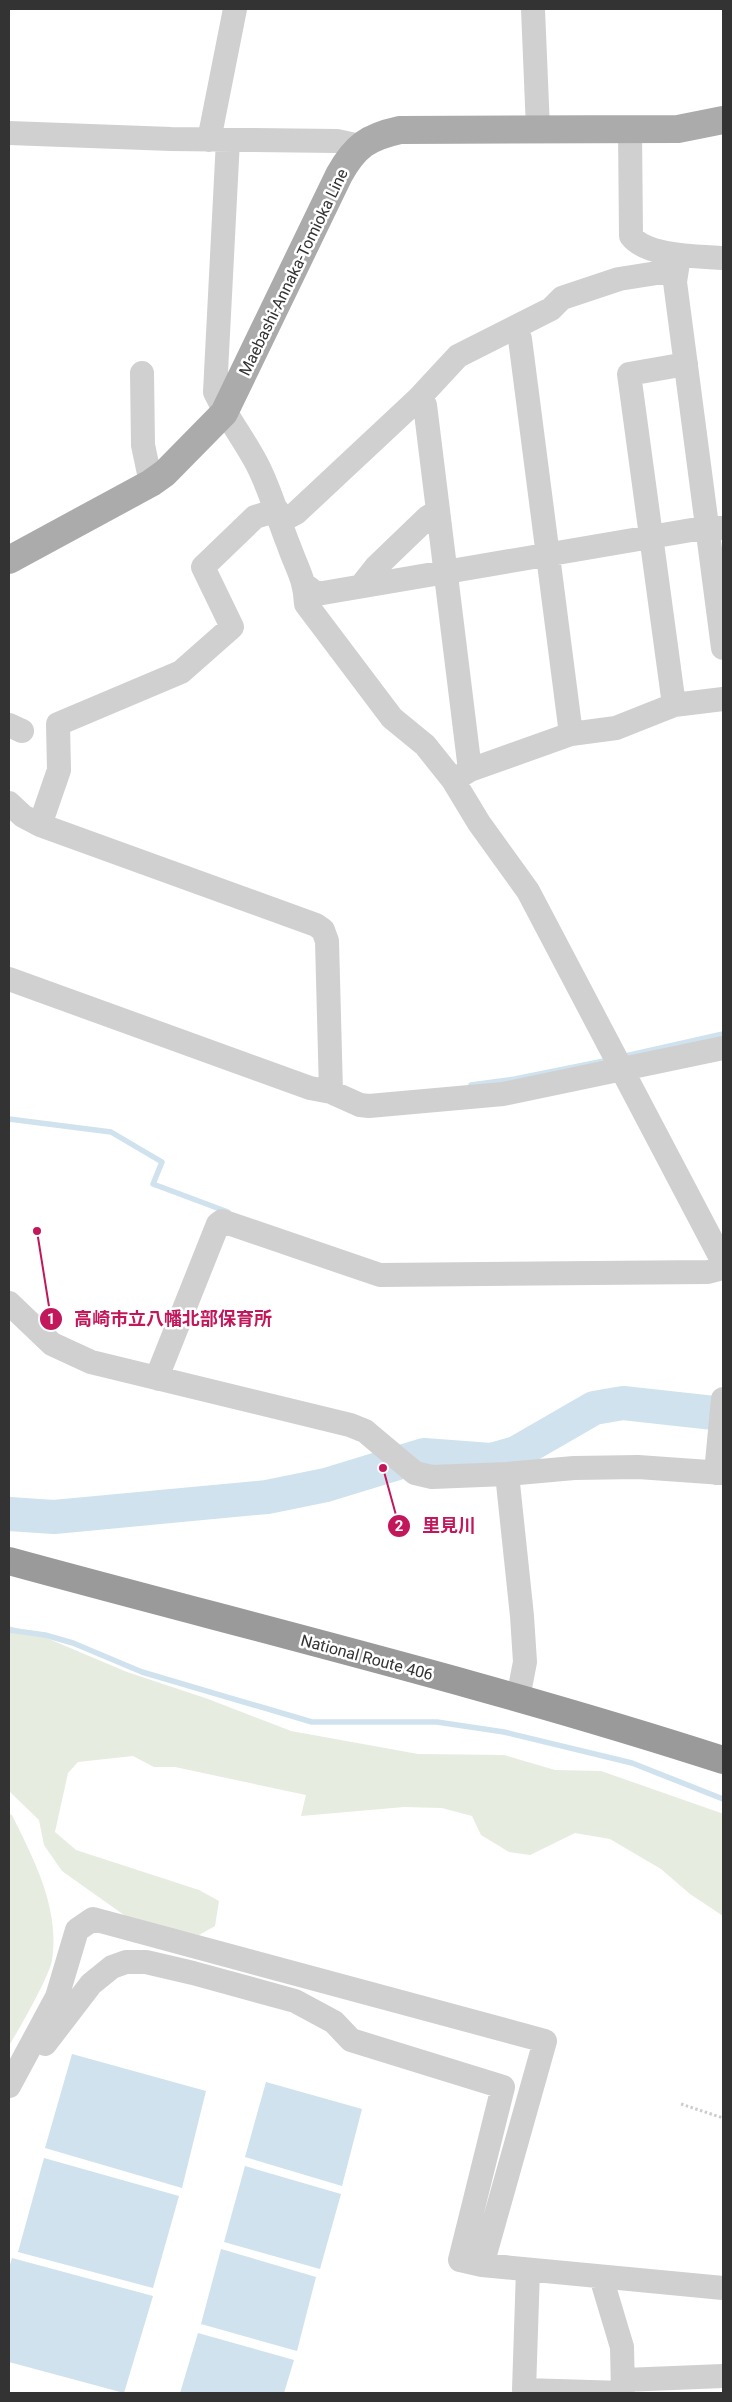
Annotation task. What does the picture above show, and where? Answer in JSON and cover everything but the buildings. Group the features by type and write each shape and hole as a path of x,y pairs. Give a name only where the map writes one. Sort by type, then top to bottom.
{"highway":[{"name":"National Route 406","path":"9,1561 610,1723 723,1760"}],"main road":[{"name":"Maebashi-Annaka-Tomioka Line","path":"9,560 151,483 165,473 224,413 339,175 348,159 360,146 379,135 400,130 678,128 723,120"}],"street":[{"path":"235,9 219,140 215,392 224,413 249,450 279,516 305,585 306,604 392,718 462,775"},
{"path":"534,9 538,130"},
{"path":"630,129 631,236 637,244 678,262"},
{"path":"9,133 219,140 337,141 360,146"},
{"path":"40,825 59,770 58,724 181,672 232,627 203,568 255,517 296,513 419,398 458,356 551,309 562,298 678,262 723,258"},
{"path":"678,262 675,282 686,364 716,527 723,648"},
{"path":"516,328 520,339 571,734"},
{"path":"674,705 629,374 686,364"},
{"path":"142,373 143,445 151,483"},
{"path":"419,398 424,405 445,572 462,775 480,823 528,891 624,1069 723,1262"},
{"path":"361,586 376,568 428,517 438,511"},
{"path":"305,585 317,594 652,536 716,527"},
{"path":"462,775 571,734 616,728 674,705 723,699"},
{"path":"9,803 23,816 40,825 316,925 324,930 327,941 331,1092"},
{"path":"9,979 300,1085 331,1092 369,1106 502,1094 723,1048"},
{"path":"159,1379 218,1224 222,1221 380,1276 708,1272 723,1268"},
{"path":"9,1303 52,1344 90,1362 350,1425 365,1431 415,1473 432,1477 507,1474 574,1468 638,1467 720,1473 722,1410"},
{"path":"507,1474 525,1662 518,1698"},
{"path":"9,2085 57,1997 77,1930 92,1919 545,2042 482,2265"},
{"path":"9,2085 49,2039 90,1984 112,1967 126,1962 146,1962 193,1973 295,2002 334,2022 351,2040 503,2087 460,2260 482,2265 528,2270 723,2288"},
{"path":"528,2270 524,2390 623,2389 723,2376"},
{"path":"601,2277 622,2347 623,2389"}],"path":[{"path":"680,2104 723,2118"}],"shaded area":[{"path":"9,1626 37,1634 127,1672 208,1699 291,1731 418,1754 504,1755 555,1770 601,1771 721,1813 723,1814 723,1916 690,1894 661,1869 610,1839 575,1833 530,1855 509,1852 481,1835 472,1816 442,1808 404,1807 301,1816 306,1795 175,1767 154,1767 133,1756 78,1762 68,1773 55,1832 76,1850 199,1890 219,1901 215,1926 199,1935 131,1920 62,1871 44,1845 39,1820 9,1791"},
{"path":"9,1814 12,1815 43,1885 49,1903 53,1941 52,1960 46,1978 9,2045"}],"water":[{"path":"72,2054 206,2091 182,2188 45,2148"},
{"path":"266,2082 362,2109 342,2186 245,2157"},
{"path":"44,2158 179,2196 153,2288 18,2252"},
{"path":"245,2166 341,2194 320,2269 224,2242"},
{"path":"221,2249 316,2277 297,2351 201,2324"},
{"path":"12,2258 153,2296 124,2393 9,2362 9,2268"},
{"path":"198,2333 294,2360 284,2393 180,2393"}],"waterway":[{"path":"621,1057 723,1034"},
{"path":"471,1085 515,1079 609,1060"},
{"path":"9,1119 111,1132 162,1162 153,1184 228,1212"},
{"path":"9,1514 54,1517 267,1497 326,1485 424,1455 491,1460 516,1453 594,1408 623,1403 723,1414"},
{"path":"9,1630 45,1635 73,1643 142,1672 312,1722 437,1722 504,1732 632,1763 723,1799"}],"place":[{"name":"高崎市立八幡北部保育所","path":"37,1231"},
{"name":"里見川","path":"383,1468"}]}
